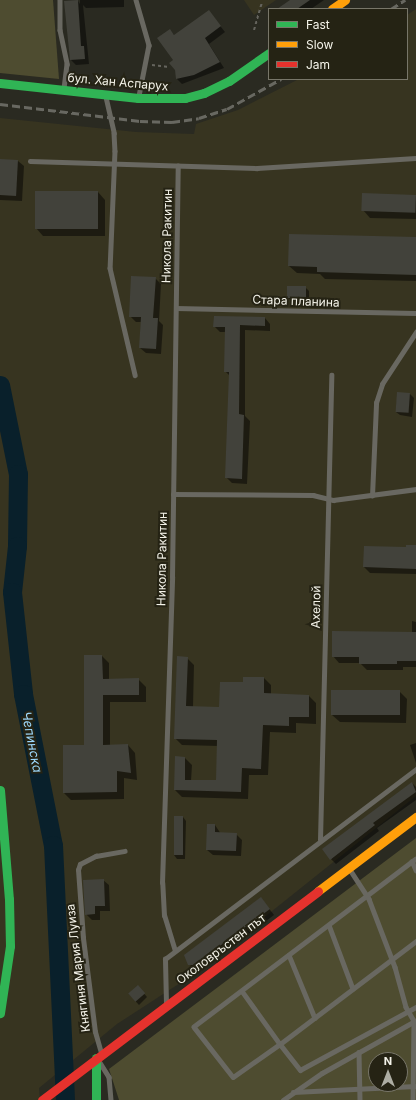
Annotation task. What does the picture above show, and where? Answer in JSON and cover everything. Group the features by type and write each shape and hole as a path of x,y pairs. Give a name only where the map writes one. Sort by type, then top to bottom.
{"street":[{"path":"333,8 345,0"},
{"name":"бул. Хан Аспарух","path":"0,83 138,98 185,98 204,93 229,81 268,54"},
{"path":"0,790 10,946 0,1013"},
{"name":"Околовръстен път","path":"42,1100 416,817"},
{"path":"96,1100 99,1057"}],"lane":[{"path":"60,0 60,30 67,64 64,89"},
{"path":"136,0 150,45 138,98"},
{"path":"106,95 114,133 115,164 110,268 135,375"},
{"path":"30,161 257,168 416,158"},
{"name":"Никола Ракитин","path":"175,951 164,916 162,883 173,494 178,166"},
{"name":"Стара планина","path":"176,308 416,313"},
{"path":"372,496 376,403 382,384 416,332"},
{"name":"Ахелой","path":"320,840 331,375"},
{"path":"173,494 313,495 327,499 372,496 416,489"},
{"path":"166,1006 165,959 320,840 416,769"},
{"name":"Княгиня Мария Луиза","path":"99,1057 78,878 80,864 96,856 125,851"},
{"path":"416,870 414,860 194,1026 233,1078 416,942"},
{"path":"349,868 368,896 415,1021 415,1086 413,1100"},
{"path":"329,925 353,989"},
{"path":"289,955 315,1018"},
{"path":"242,991 300,1070 416,1007"},
{"path":"286,1099 293,1092 359,1052 415,1021"},
{"path":"359,1052 360,1100"},
{"path":"99,1057 109,1077 111,1100"},
{"path":"293,1092 415,1086"}],"path":[{"path":"254,30 262,2"}],"shaded area":[{"path":"0,0 53,0 59,79 0,73"},
{"path":"244,0 276,0 254,15"},
{"path":"416,9 416,796 191,976 117,1024 39,1088 40,1100 0,1100 0,118 136,132 194,134 196,124 238,110 297,80 408,80 408,14"},
{"path":"416,838 416,1100 119,1100 109,1069"}],"building":[{"path":"78,0 81,46 84,46 85,59 70,60 64,1"},
{"path":"290,0 310,0 298,8 278,8"},
{"path":"209,10 221,26 205,38 220,62 194,75 176,79 175,70 169,63 173,60 157,38 170,29 174,35"},
{"path":"0,159 18,160 16,196 0,195"},
{"path":"35,191 98,191 98,229 35,229"},
{"path":"362,193 416,195 415,213 361,211"},
{"path":"289,234 416,237 416,275 317,272 317,267 288,266"},
{"path":"131,276 156,277 153,318 158,318 156,349 139,348 141,317 129,317"},
{"path":"287,286 306,286 306,298 287,298"},
{"path":"214,316 265,317 265,326 240,325 239,414 244,415 242,479 225,478 229,372 224,372 225,327 213,327"},
{"path":"397,392 410,393 409,413 396,412"},
{"path":"406,545 416,545 416,569 363,567 364,546 406,547"},
{"path":"332,631 416,632 416,661 397,661 397,664 359,664 359,657 332,657"},
{"path":"84,655 102,655 103,679 139,678 139,695 103,695 103,745 128,744 131,773 117,771 117,792 63,793 63,745 84,745"},
{"path":"177,656 188,657 186,706 219,707 220,682 243,682 243,677 264,677 264,693 309,695 309,717 289,717 289,726 263,725 261,769 242,768 241,792 174,790 175,756 185,757 185,780 216,780 217,740 174,739"},
{"path":"331,690 400,690 400,715 331,715"},
{"path":"412,782 416,792 373,823 375,825 330,860 322,849"},
{"path":"174,816 183,816 183,855 174,855"},
{"path":"207,824 215,824 215,832 237,833 236,851 206,850"},
{"path":"104,879 105,906 95,906 95,914 85,915 83,880"},
{"path":"261,897 270,909 194,965 188,965 184,955"},
{"path":"138,985 145,993 135,1002 128,994"}],"waterway":[{"name":"Чепинска","path":"0,385 18,474 17,546 12,592 23,694 53,845 65,1100"}],"railway":[{"path":"393,8 405,0"},
{"path":"0,104 140,121 172,122 199,118 227,109 279,80"}],"traffic: fast":[{"path":"0,83 138,98 185,98 204,93 229,81 268,54"},
{"path":"0,790 9,899 10,946 0,1013"},
{"path":"96,1058 96,1100"}],"traffic: slow":[{"path":"333,8 345,0"},
{"path":"318,891 416,817"}],"traffic: jam":[{"path":"42,1100 318,891"}]}
